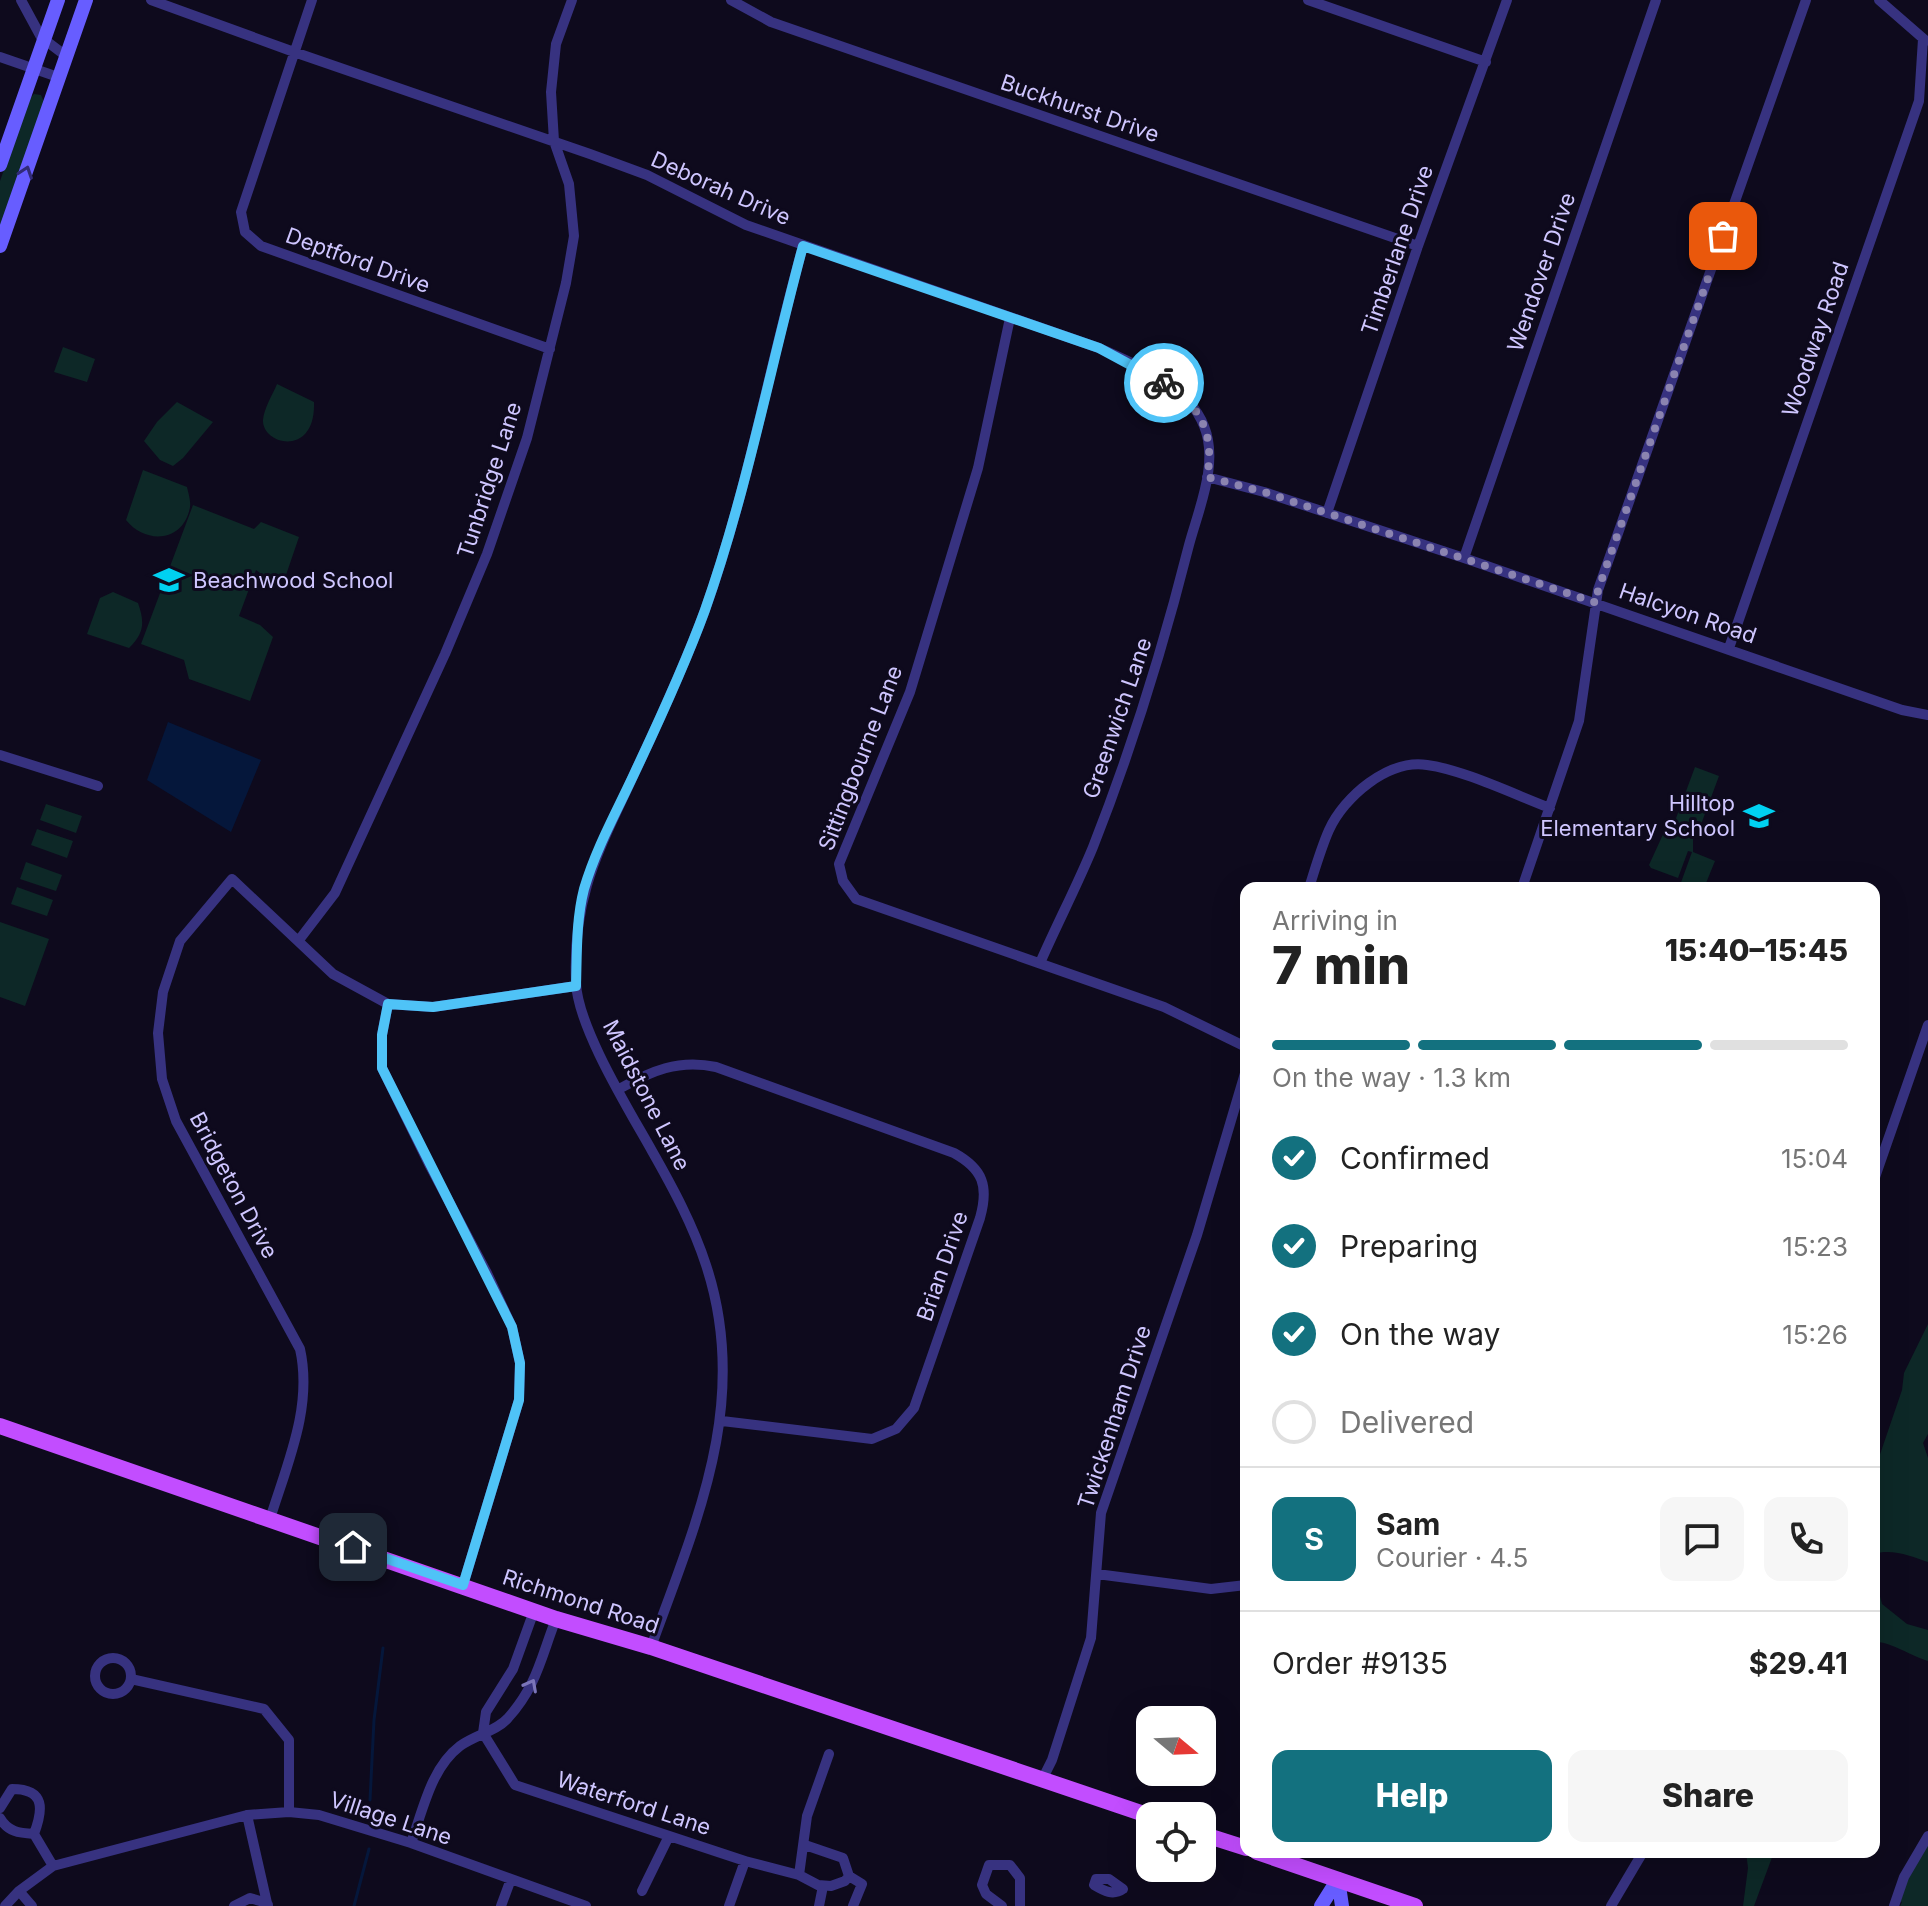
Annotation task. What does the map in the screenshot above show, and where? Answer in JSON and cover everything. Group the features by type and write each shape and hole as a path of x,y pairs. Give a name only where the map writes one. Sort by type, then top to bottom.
{"main road":[{"path":"0,165 58,0"},
{"path":"0,246 86,0"},
{"name":"Richmond Road","path":"0,1426 556,1619 651,1647 1136,1811"},
{"path":"1216,1838 1240,1846"},
{"path":"1275,1858 1415,1906"},
{"path":"1321,1906 1338,1879"},
{"path":"1338,1879 1342,1906"}],"street":[{"path":"21,0 44,41 66,56"},
{"name":"Deborah Drive","path":"151,0 647,175 746,225 1121,358 1188,400 1204,425 1208,440 1211,458 1207,477"},
{"path":"294,52 312,0"},
{"name":"Tunbridge Lane","path":"299,940 335,893 445,654 487,554 522,452 566,283 574,236 569,184 554,141 551,92 556,44 572,0"},
{"name":"Buckhurst Drive","path":"731,0 771,22 1418,246"},
{"path":"1308,0 1486,62"},
{"name":"Timberlane Drive","path":"1327,513 1418,246 1507,0"},
{"name":"Wendover Drive","path":"1464,558 1656,0"},
{"path":"1524,882 1579,721 1598,590 1806,0"},
{"path":"1879,0 1926,40"},
{"name":"Woodway Road","path":"1729,648 1919,101 1926,40"},
{"name":"Deptford Drive","path":"294,52 241,212 245,232 261,246 550,349"},
{"path":"0,57 58,77"},
{"name":"Maidstone Lane","path":"651,1647 704,1496 722,1421 724,1387 720,1325 706,1265 680,1202 591,1036 576,986 579,917 584,890 599,846 664,710 704,613 748,472 803,246"},
{"name":"Sittingbourne Lane","path":"1010,318 978,468 910,692 839,864 843,881 856,899 1164,1007 1240,1044"},
{"name":"Halcyon Road","path":"1207,477 1464,558 1902,710 1928,715"},
{"name":"Greenwich Lane","path":"1040,963 1092,850 1143,712 1207,477"},
{"path":"0,755 98,786"},
{"path":"1311,882 1330,827 1355,793 1370,781 1391,771 1423,764 1550,808"},
{"name":"Bridgeton Drive","path":"270,1519 301,1418 306,1388 300,1349 176,1121 162,1079 158,1033 163,992 180,941 232,879 299,940"},
{"path":"299,940 333,974 388,1004 433,1007 576,986"},
{"path":"388,1004 382,1035 382,1068 487,1273 512,1327 520,1363 519,1400 463,1585"},
{"path":"1880,1163 1928,1025"},
{"name":"Brian Drive","path":"619,1089 669,1066 695,1064 716,1067 954,1153 976,1168 982,1180 984,1204 980,1218 908,1418 896,1429 872,1439 722,1421"},
{"name":"Twickenham Drive","path":"1042,1780 1052,1760 1091,1638 1101,1513 1197,1235 1240,1090"},
{"path":"1097,1574 1211,1589 1240,1586"},
{"path":"483,1733 486,1712 513,1669 534,1611"},
{"path":"411,1843 435,1775 459,1747 506,1721 534,1682 556,1619"},
{"path":"131,1679 264,1709 289,1740 289,1812"},
{"name":"Waterford Lane","path":"483,1733 515,1785 745,1861 799,1875 823,1886"},
{"path":"799,1875 807,1816 829,1754"},
{"path":"0,1808 12,1789 27,1790 35,1795 40,1804 40,1817 34,1834"},
{"name":"Village Lane","path":"5,1906 19,1891 53,1866 247,1815 289,1812 319,1815 411,1843 586,1906"},
{"path":"247,1815 267,1904"},
{"path":"0,1818 15,1833 34,1834"},
{"path":"34,1834 53,1866"},
{"path":"642,1891 669,1836"},
{"path":"1894,1906 1904,1877 1928,1836"},
{"path":"805,1845 843,1858 849,1876 862,1884 853,1906"},
{"path":"1611,1906 1639,1858"},
{"path":"729,1906 745,1861"},
{"path":"1002,1906 986,1894 982,1885 989,1865 998,1863 1010,1865 1020,1878 1020,1906"},
{"path":"819,1906 823,1886 845,1881 849,1876"},
{"path":"501,1906 511,1879"},
{"path":"19,1891 32,1906"},
{"path":"1103,1906 1106,1892"},
{"path":"234,1906 250,1898 267,1904"}],"green space":[{"path":"34,94 41,95 45,104 0,232 0,181 29,99"},
{"path":"63,347 95,359 87,382 54,372"},
{"path":"277,384 314,402 307,432 298,439 279,440 265,429 264,415"},
{"path":"177,402 213,422 173,466 160,460 144,441"},
{"path":"143,470 187,487 190,505 186,519 172,533 153,536 134,528 126,520"},
{"path":"193,505 254,529 261,522 299,537 286,575 264,576 256,570 239,616 260,625 273,637 250,701 189,679 184,660 141,644"},
{"path":"113,592 138,603 140,610 140,632 129,648 87,634 100,598"},
{"path":"1695,767 1719,776 1696,838 1693,838 1693,852 1715,861 1706,882 1681,882 1692,852 1688,851 1678,878 1649,865 1665,830 1672,829"},
{"path":"46,804 82,816 76,833 40,820"},
{"path":"37,829 73,841 67,858 31,845"},
{"path":"26,862 62,875 56,891 20,879"},
{"path":"17,887 53,900 47,916 11,904"},
{"path":"0,922 49,939 25,1006 0,997"},
{"path":"1928,1324 1928,1434 1923,1443 1928,1458 1928,1562 1894,1552 1880,1552 1880,1454 1902,1390 1904,1373"},
{"path":"1880,1596 1882,1604 1907,1624 1928,1630 1928,1661 1880,1643"},
{"path":"1928,1836 1928,1906 1900,1906 1902,1902 1896,1900"},
{"path":"1747,1858 1772,1858 1754,1906 1743,1906"}],"water":[{"path":"168,722 261,760 231,832 147,780"}],"waterway":[{"path":"370,1800 374,1720 383,1648"},
{"path":"354,1906 369,1849"}],"way so far":[{"path":"1164,383 1188,400 1204,425 1211,458 1207,477 1264,492 1597,603 1598,590 1723,236"}],"place":[{"name":"Beachwood School","path":"169,580"},
{"name":"Hilltop Elementary School","path":"1759,816"}],"route":[{"path":"353,1547 463,1585 519,1400 520,1363 512,1327 382,1068 382,1035 388,1004 433,1007 576,986 579,917 584,890 599,846 675,685 704,613 748,472 803,246 1099,348 1164,383"}]}
